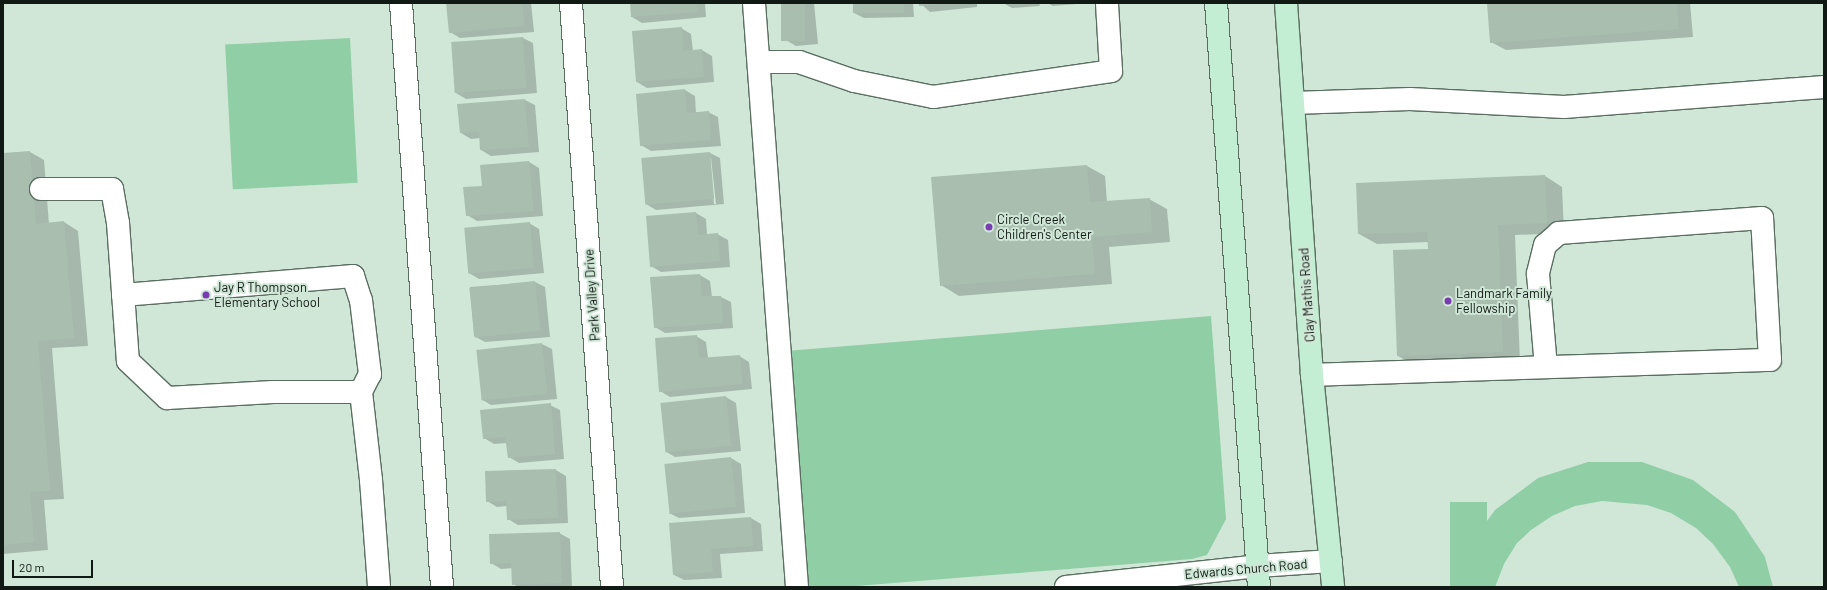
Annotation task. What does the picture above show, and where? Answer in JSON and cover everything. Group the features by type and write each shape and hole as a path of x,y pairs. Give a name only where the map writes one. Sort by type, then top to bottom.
{"main road":[{"path":"1216,3 1259,577"},
{"name":"Clay Mathis Road","path":"1286,3 1312,375 1333,587"}],"street":[{"path":"401,3 442,587"},
{"name":"Park Valley Drive","path":"571,3 612,587"},
{"path":"754,3 797,587"},
{"path":"759,62 798,62 854,81 933,97 1111,71 1107,3"},
{"path":"1293,103 1410,99 1564,107 1824,87"},
{"path":"41,189 112,189 118,223 128,361 167,398 273,392 361,392"},
{"path":"1312,375 1546,368 1770,360 1762,218 1559,233 1545,245 1538,274 1546,368"},
{"path":"123,295 353,276 361,300 370,374 361,392 371,480 379,587"},
{"name":"Edwards Church Road","path":"1066,587 1259,577 1331,561"}],"green space":[{"path":"350,38 358,183 233,189 225,45"},
{"path":"1211,316 1226,519 1207,555 1192,559 844,587 805,587 786,351"},
{"path":"1588,462 1642,462 1693,480 1735,512 1765,557 1773,587 1739,587 1730,567 1713,544 1696,528 1671,513 1647,505 1602,501 1575,506 1552,516 1531,530 1517,543 1504,564 1495,587 1450,587 1450,502 1487,502 1487,521 1495,510 1538,478"}],"building":[{"path":"446,3 522,3 524,26 449,33"},
{"path":"630,3 696,3 697,12 631,17"},
{"path":"781,3 805,3 805,41 781,41"},
{"path":"853,3 904,3 904,13 853,13"},
{"path":"919,3 944,3 944,4 919,6"},
{"path":"1487,3 1677,3 1679,29 1490,43"},
{"path":"682,27 683,51 702,49 704,77 636,82 632,31"},
{"path":"523,37 527,88 455,93 451,42"},
{"path":"685,89 687,113 709,111 711,140 640,146 636,94"},
{"path":"525,99 529,147 480,150 479,132 460,133 457,104"},
{"path":"30,151 36,224 64,221 74,338 38,341 50,491 30,492 34,542 3,545 3,153"},
{"path":"710,152 714,199 645,205 641,158"},
{"path":"529,161 534,211 466,216 463,187 482,186 480,165"},
{"path":"1087,165 1090,202 1150,198 1152,232 1092,237 1095,274 940,286 931,177"},
{"name":"Landmark Family Fellowship","path":"1545,175 1547,223 1498,225 1503,352 1397,356 1393,250 1428,249 1427,232 1358,234 1356,183"},
{"path":"696,212 698,235 718,233 720,261 650,267 646,216"},
{"path":"530,222 534,268 468,274 464,228"},
{"path":"700,274 702,296 721,296 723,323 654,328 650,277"},
{"path":"535,281 540,331 475,338 469,288"},
{"path":"697,335 699,358 740,355 743,384 659,392 655,338"},
{"path":"542,343 547,394 482,401 476,350"},
{"path":"726,396 731,446 666,453 660,403"},
{"path":"551,403 555,454 508,458 505,437 483,439 480,410"},
{"path":"731,457 736,507 670,514 664,464"},
{"path":"556,469 558,518 507,520 506,501 486,502 485,471"},
{"path":"751,517 753,546 711,549 713,572 673,575 669,523"},
{"path":"560,532 562,583 512,585 511,563 490,564 489,534"}],"place":[{"name":"Circle Creek Children's Center","path":"989,227"},
{"name":"Jay R Thompson Elementary School","path":"206,295"},
{"name":"Landmark Family Fellowship","path":"1448,301"}]}
